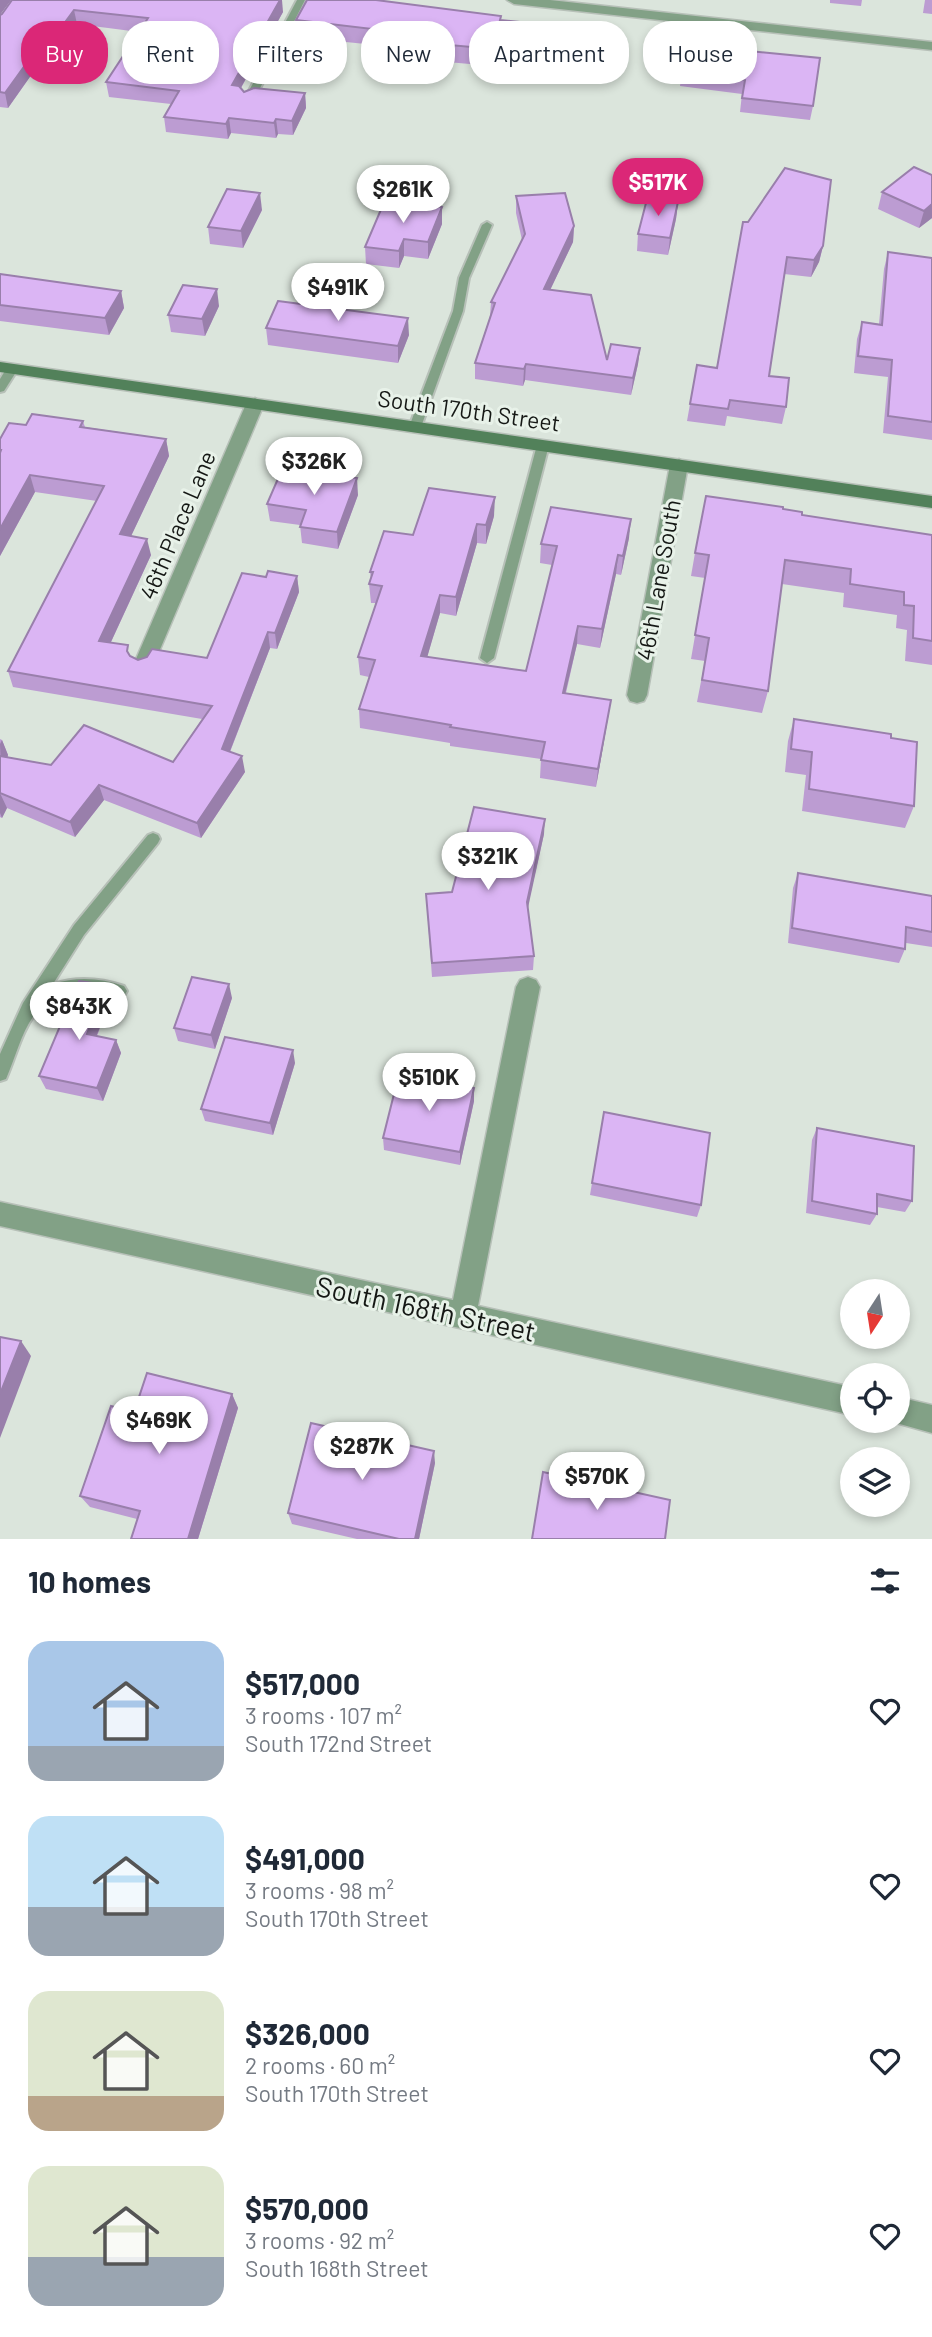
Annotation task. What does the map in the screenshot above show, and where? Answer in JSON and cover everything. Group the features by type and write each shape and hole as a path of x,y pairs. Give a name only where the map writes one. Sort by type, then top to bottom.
{"street":[{"path":"514,0 932,46"},
{"name":"South 170th Street","path":"6,368 932,502"},
{"name":"46th Place Lane","path":"143,666 255,404"},
{"name":"46th Lane South","path":"637,695 679,465"},
{"path":"463,1316 528,987"},
{"name":"South 168th Street","path":"0,1214 840,1398"},
{"path":"910,1414 932,1419"}],"lane":[{"path":"248,102 301,0"},
{"path":"415,427 458,311 464,278 487,225"},
{"path":"0,388 6,368"},
{"path":"487,658 543,445"},
{"path":"0,1074 29,1008 79,930 153,839"},
{"path":"29,1008 51,992 73,985 103,985 118,991"}],"building":[{"path":"12,0 280,0 268,21 233,21 232,85 239,86 244,92 254,88 305,93 292,121 276,119 274,123 229,118 226,124 164,117 179,91 122,84 219,84 219,21 146,21 148,18 74,10 66,21 21,21 21,71 5,93 0,92 2,14"},
{"path":"307,0 376,0 501,16 500,20 510,21 469,21 469,47 455,46 455,21 361,21 361,28 347,26 347,21 296,20"},
{"path":"757,52 820,58 813,106 742,98 744,84 757,84"},
{"path":"122,58 122,84 108,82"},
{"path":"914,167 932,175 932,204 924,211 882,192"},
{"path":"785,168 831,180 823,246 814,260 787,257 769,376 789,378 786,407 730,400 728,409 690,404 697,365 717,368 743,222 748,222"},
{"path":"227,189 260,193 241,231 208,227"},
{"path":"565,193 574,226 544,289 591,295 607,360 611,344 640,348 633,378 526,364 524,369 475,363 495,303 491,302 525,234 516,196"},
{"path":"647,199 678,202 670,238 638,234"},
{"path":"385,200 442,207 428,242 404,239 399,251 365,247"},
{"path":"888,252 932,258 932,422 888,416 892,360 858,356 862,322 882,325"},
{"path":"0,274 121,291 105,318 0,305"},
{"path":"183,285 217,289 202,319 168,315"},
{"path":"278,301 408,318 398,346 266,328"},
{"path":"32,414 83,421 80,427 166,439 120,534 147,539 99,641 128,645 130,656 138,660 147,657 152,649 207,658 242,573 266,577 268,571 297,576 275,633 268,632 222,749 242,756 197,823 99,785 70,822 0,793 0,756 51,765 84,725 173,762 212,706 8,671 104,486 30,475 0,529 0,439 9,423 26,425"},
{"path":"283,467 357,478 337,532 300,527 306,510 267,504"},
{"path":"429,488 495,497 486,525 477,524 456,597 440,595 421,656 526,671 557,546 541,544 551,507 631,519 623,556 618,555 602,629 578,626 563,693 611,700 598,769 541,760 545,742 359,709 375,660 358,657 382,586 369,584 373,572 370,572 384,531 413,535"},
{"path":"706,496 783,507 802,512 802,515 932,535 932,641 913,638 914,606 904,605 904,592 850,584 851,569 785,560 768,691 702,680 709,638 695,635 709,555 695,553"},
{"path":"794,719 891,734 891,738 917,742 914,806 809,789 812,752 791,749"},
{"path":"474,807 545,819 527,902 534,956 432,963 426,894 452,892"},
{"path":"798,873 932,896 932,932 906,927 905,949 792,928"},
{"path":"192,977 229,984 211,1035 174,1028"},
{"path":"79,981 106,985 87,1034 116,1040 97,1088 39,1076"},
{"path":"225,1037 293,1050 270,1123 201,1109"},
{"path":"399,1074 474,1088 460,1152 383,1138"},
{"path":"604,1112 710,1133 701,1205 592,1183"},
{"path":"817,1128 914,1146 912,1201 877,1194 877,1214 812,1201"},
{"path":"0,1337 21,1341 0,1394"},
{"path":"147,1373 232,1394 188,1539 131,1539 140,1511 80,1496 111,1406 134,1412"},
{"path":"311,1423 434,1451 415,1539 399,1539 288,1513"},
{"path":"543,1472 670,1500 665,1539 532,1539"}]}
